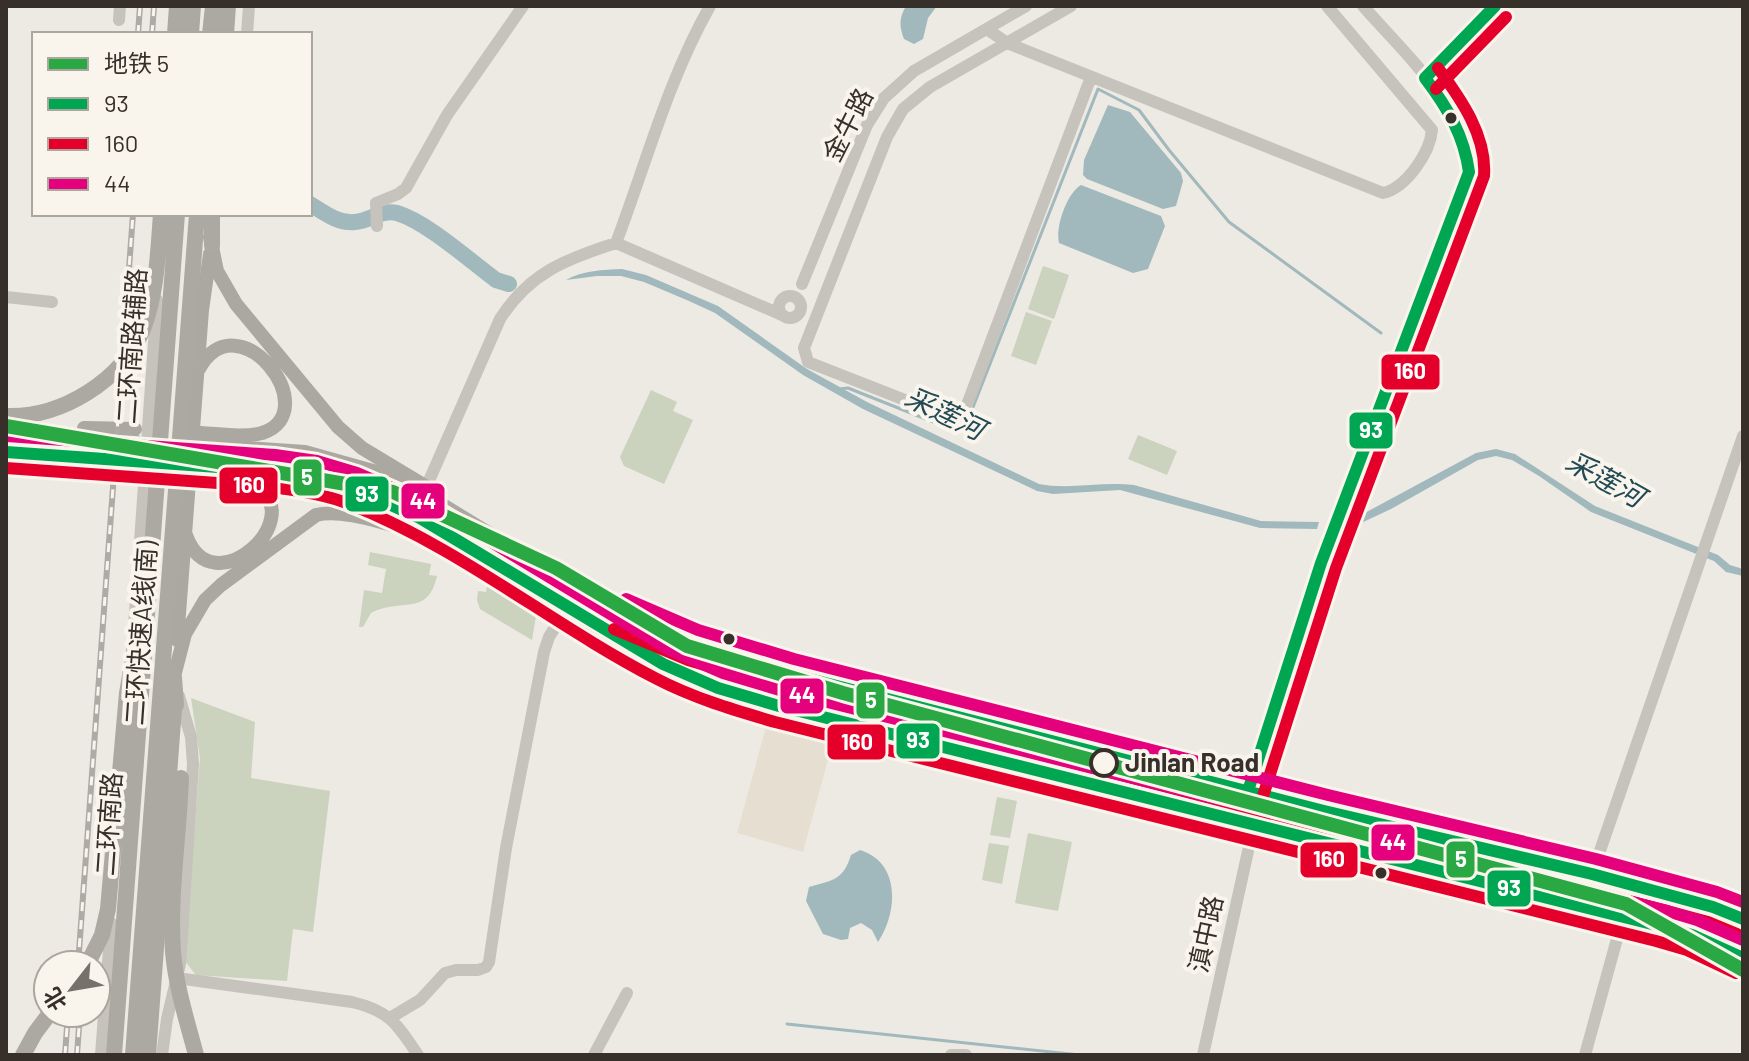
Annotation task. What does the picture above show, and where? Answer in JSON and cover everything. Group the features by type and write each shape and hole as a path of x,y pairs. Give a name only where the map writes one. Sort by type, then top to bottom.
{"highway":[{"path":"176,32 178,6"},
{"path":"192,32 194,6"},
{"path":"209,32 211,6"},
{"path":"226,32 228,6"},
{"path":"6,416 37,414 73,401 102,381 130,352 142,332 149,307 162,216"},
{"path":"115,1055 178,216"},
{"name":"二环快速A线(南)","path":"132,1055 195,216"},
{"path":"212,216 212,246"},
{"path":"95,949 108,909 127,693 150,579"},
{"path":"174,677 173,943 181,999 196,1055"},
{"path":"148,1055 176,778"},
{"path":"23,1055 38,1029"}],"main road":[{"name":"二环南路","path":"115,1055 178,216"},
{"name":"二环南路","path":"132,1055 195,216"},
{"path":"205,216 221,279 236,304 338,427 356,444 409,476 422,491"},
{"path":"174,677 197,373 212,246"},
{"path":"197,373 203,361 217,350 229,347 247,349 274,369 285,401 279,421 266,431 200,439 320,455 373,471 422,491 626,617 705,649 1006,731 1592,874 1713,907 1743,919"},
{"path":"6,429 135,435"},
{"path":"6,455 75,470 134,469"},
{"path":"185,532 193,549 201,556 227,561 238,559 254,549 269,525 270,504 259,488 198,472 301,475 353,488 414,515 673,669 747,697 1692,935 1743,958"},
{"path":"390,503 406,503 422,491"},
{"path":"151,781 185,634 205,600 316,515 330,512 346,514 400,529 457,548 509,573"}],"street":[{"path":"247,32 249,6"},
{"path":"377,226 376,203 406,188 447,115 523,6"},
{"path":"616,243 675,78 710,6"},
{"name":"金牛路","path":"802,284 867,125 884,98 914,71 1026,6"},
{"path":"1071,6 930,87 903,109 887,137 804,348 808,362 946,416 956,417 965,410 1091,77"},
{"path":"987,29 1007,43 1091,77 1383,193 1390,192 1398,188 1422,158 1432,130 1327,6"},
{"path":"1248,791 1321,563 1469,172 1458,126 1425,78 1363,6"},
{"path":"1425,78 1495,6"},
{"name":"二环南路辅路","path":"101,1055 162,216"},
{"path":"212,246 222,216"},
{"path":"414,515 473,376 508,306 544,272 616,243 791,318 800,311 802,284"},
{"path":"782,315 779,305 802,284"},
{"path":"6,297 52,302"},
{"path":"757,304 784,298 797,299 800,311 814,324"},
{"path":"1592,874 1743,436"},
{"path":"390,1018 420,1000 445,973 478,970 489,962 506,848 544,652 549,637 567,608"},
{"path":"162,1055 177,978 193,757 190,731 174,677"},
{"name":"滇中路","path":"1203,1055 1254,824"},
{"path":"1585,1055 1623,917"},
{"path":"177,978 377,1008 390,1018 418,1055"},
{"path":"594,1055 627,993"},
{"path":"951,1055 966,1055"}],"green space":[{"path":"1043,266 1069,275 1054,319 1028,309"},
{"path":"1026,312 1052,321 1036,365 1011,356"},
{"path":"651,390 677,402 673,411 693,420 664,484 624,466 620,457"},
{"path":"1138,435 1177,451 1167,475 1128,459"},
{"path":"370,552 431,564 429,575 437,576 433,588 422,601 377,610 371,613 363,627 359,627 364,590 382,593 386,569 368,565"},
{"path":"488,580 537,610 532,640 480,609 478,591 486,592"},
{"path":"191,698 255,722 251,778 330,791 313,932 293,929 287,981 196,975 184,960 200,758"},
{"path":"997,797 1017,801 1010,838 990,835"},
{"path":"1028,833 1072,842 1058,911 1015,903"},
{"path":"989,843 1009,846 1002,884 982,880"}],"shaded area":[{"path":"766,727 832,745 803,852 737,833"}],"water":[{"path":"906,6 937,6 928,18 923,39 914,44 904,39 901,30 901,18"},
{"path":"1108,105 1130,112 1181,173 1183,181 1176,206 1163,209 1083,175 1084,160"},
{"path":"1081,185 1161,216 1165,226 1148,269 1133,273 1059,243 1063,211 1071,195"},
{"name":"采莲河","path":"622,269 646,275 718,306 807,369 867,402 1039,484 1134,485 1261,521 1319,522 1317,529 1260,528 1120,490 1053,494 1037,491 863,409 803,375 715,313 689,301 621,276 566,280 586,272"},
{"name":"采莲河","path":"1496,449 1515,454 1595,506 1718,555 1730,565 1743,569 1743,576 1726,572 1714,561 1591,512 1512,460 1496,456 1478,460 1359,524 1361,515 1476,453"},
{"path":"860,850 883,866 892,890 889,918 878,942 872,930 861,923 850,928 848,939 823,934 806,901 809,887 836,878 848,864 851,855"}],"waterway":[{"path":"839,389 848,388 956,431 966,425 1098,89 1139,110 1229,222 1381,333"},
{"name":"采莲河","path":"312,205 331,217 349,222 397,213 434,233 496,280 509,284"},
{"path":"787,1024 1080,1055"}],"railway":[{"path":"138,32 140,6"},
{"path":"152,32 154,6"},
{"path":"79,949 133,216"},
{"path":"65,1055 67,1029"},
{"path":"77,1055 79,1029"}],"metro line":[{"name":"5","path":"6,426 393,492 556,568 687,646 843,693 1626,904 1743,970"}],"transit line":[{"name":"93","path":"1425,78 1495,6"},
{"name":"160","path":"1436,89 1506,17"},
{"name":"160","path":"1263,796 1336,568 1484,176 1477,132 1438,68"},
{"name":"93","path":"1248,791 1321,563 1469,172 1453,122 1425,78"},
{"name":"44","path":"7,436 275,455 317,461 357,473 427,503 670,650 723,673 783,691 1664,910 1743,940"},
{"name":"93","path":"6,452 274,471 315,477 353,488 420,518 663,664 718,688 779,706 1660,926 1692,935 1743,958"},
{"name":"160","path":"6,468 272,487 330,498 429,542 617,657 669,685 714,703 775,722 1656,941 1687,950 1736,973"},
{"name":"44","path":"626,599 698,630 794,659 1328,795 1596,859 1743,902"},
{"name":"93","path":"620,614 693,645 790,674 1324,811 1592,874 1713,907 1743,919"},
{"name":"160","path":"614,629 688,660 786,689 1320,826 1588,890 1708,922 1737,934"}],"place":[{"name":"Jinlan Road","path":"1104,763"}]}
